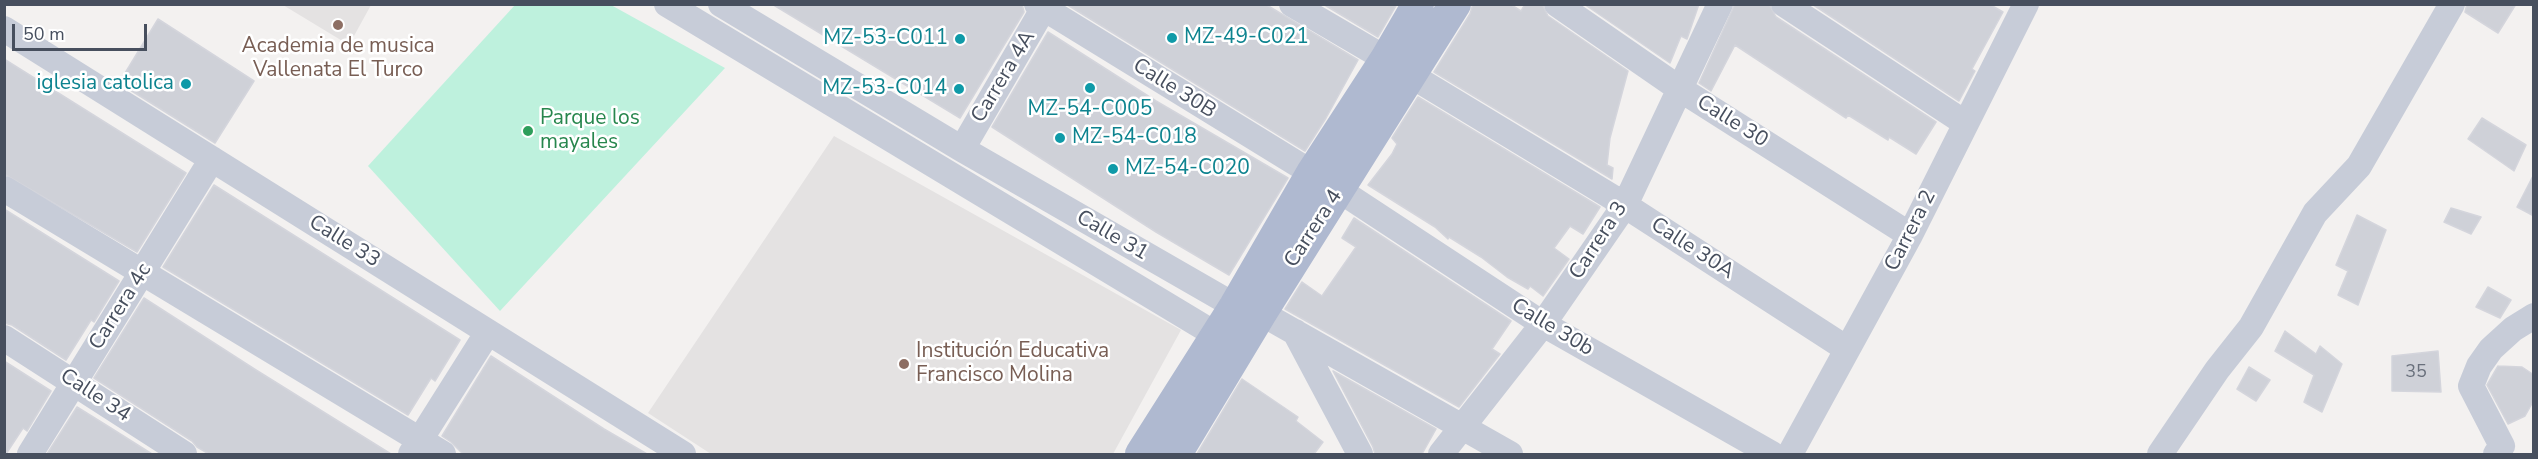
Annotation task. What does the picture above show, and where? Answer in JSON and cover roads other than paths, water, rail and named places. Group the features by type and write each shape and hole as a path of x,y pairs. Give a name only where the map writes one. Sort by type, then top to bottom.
{"main road":[{"name":"Carrera 4","path":"1176,454 1228,342 1248,309 1312,173 1386,59 1418,4"},
{"name":"Carrera 4","path":"1248,309 1339,190 1455,4"},
{"name":"Carrera 4","path":"1141,454 1228,342"}],"street":[{"name":"Calle 31","path":"668,4 1228,342"},
{"name":"Calle 31","path":"721,4 962,149 1248,309 1295,332 1510,454"},
{"path":"1292,4 1386,59"},
{"name":"Calle 30","path":"1557,4 1680,89 1910,235"},
{"name":"Carrera 3","path":"1441,454 1543,324 1625,205 1720,4"},
{"path":"1784,4 1965,123"},
{"path":"2160,454 2217,370 2251,327 2315,213 2359,166 2452,4"},
{"name":"Carrera 4A","path":"962,149 1043,6"},
{"name":"Calle 30B","path":"1043,6 1312,173"},
{"name":"Carrera 2","path":"1790,454 1910,235 2020,7"},
{"name":"Calle 33","path":"4,29 683,454"},
{"name":"Calle 30A","path":"1412,76 1625,205 1847,350"},
{"name":"Carrera 4c","path":"30,454 212,159"},
{"path":"4,189 142,273 416,447 443,454"},
{"name":"Calle 30b","path":"1339,190 1543,324 1772,454"},
{"path":"2496,454 2502,446 2471,386 2479,366 2491,348 2513,329 2534,316"},
{"path":"416,447 488,332"},
{"path":"1295,332 1360,454"},
{"name":"Calle 34","path":"4,338 184,454"}],"place":[{"name":"Academia de musica Vallenata El Turco","path":"338,25"},
{"name":"MZ-49-C021","path":"1172,38"},
{"name":"MZ-53-C011","path":"960,39"},
{"name":"iglesia catolica","path":"186,84"},
{"name":"MZ-54-C005","path":"1090,88"},
{"name":"MZ-53-C014","path":"959,89"},
{"name":"Parque los mayales","path":"528,131"},
{"name":"MZ-54-C018","path":"1060,138"},
{"name":"MZ-54-C020","path":"1113,169"},
{"name":"Institución Educativa Francisco Molina","path":"904,364"}]}
